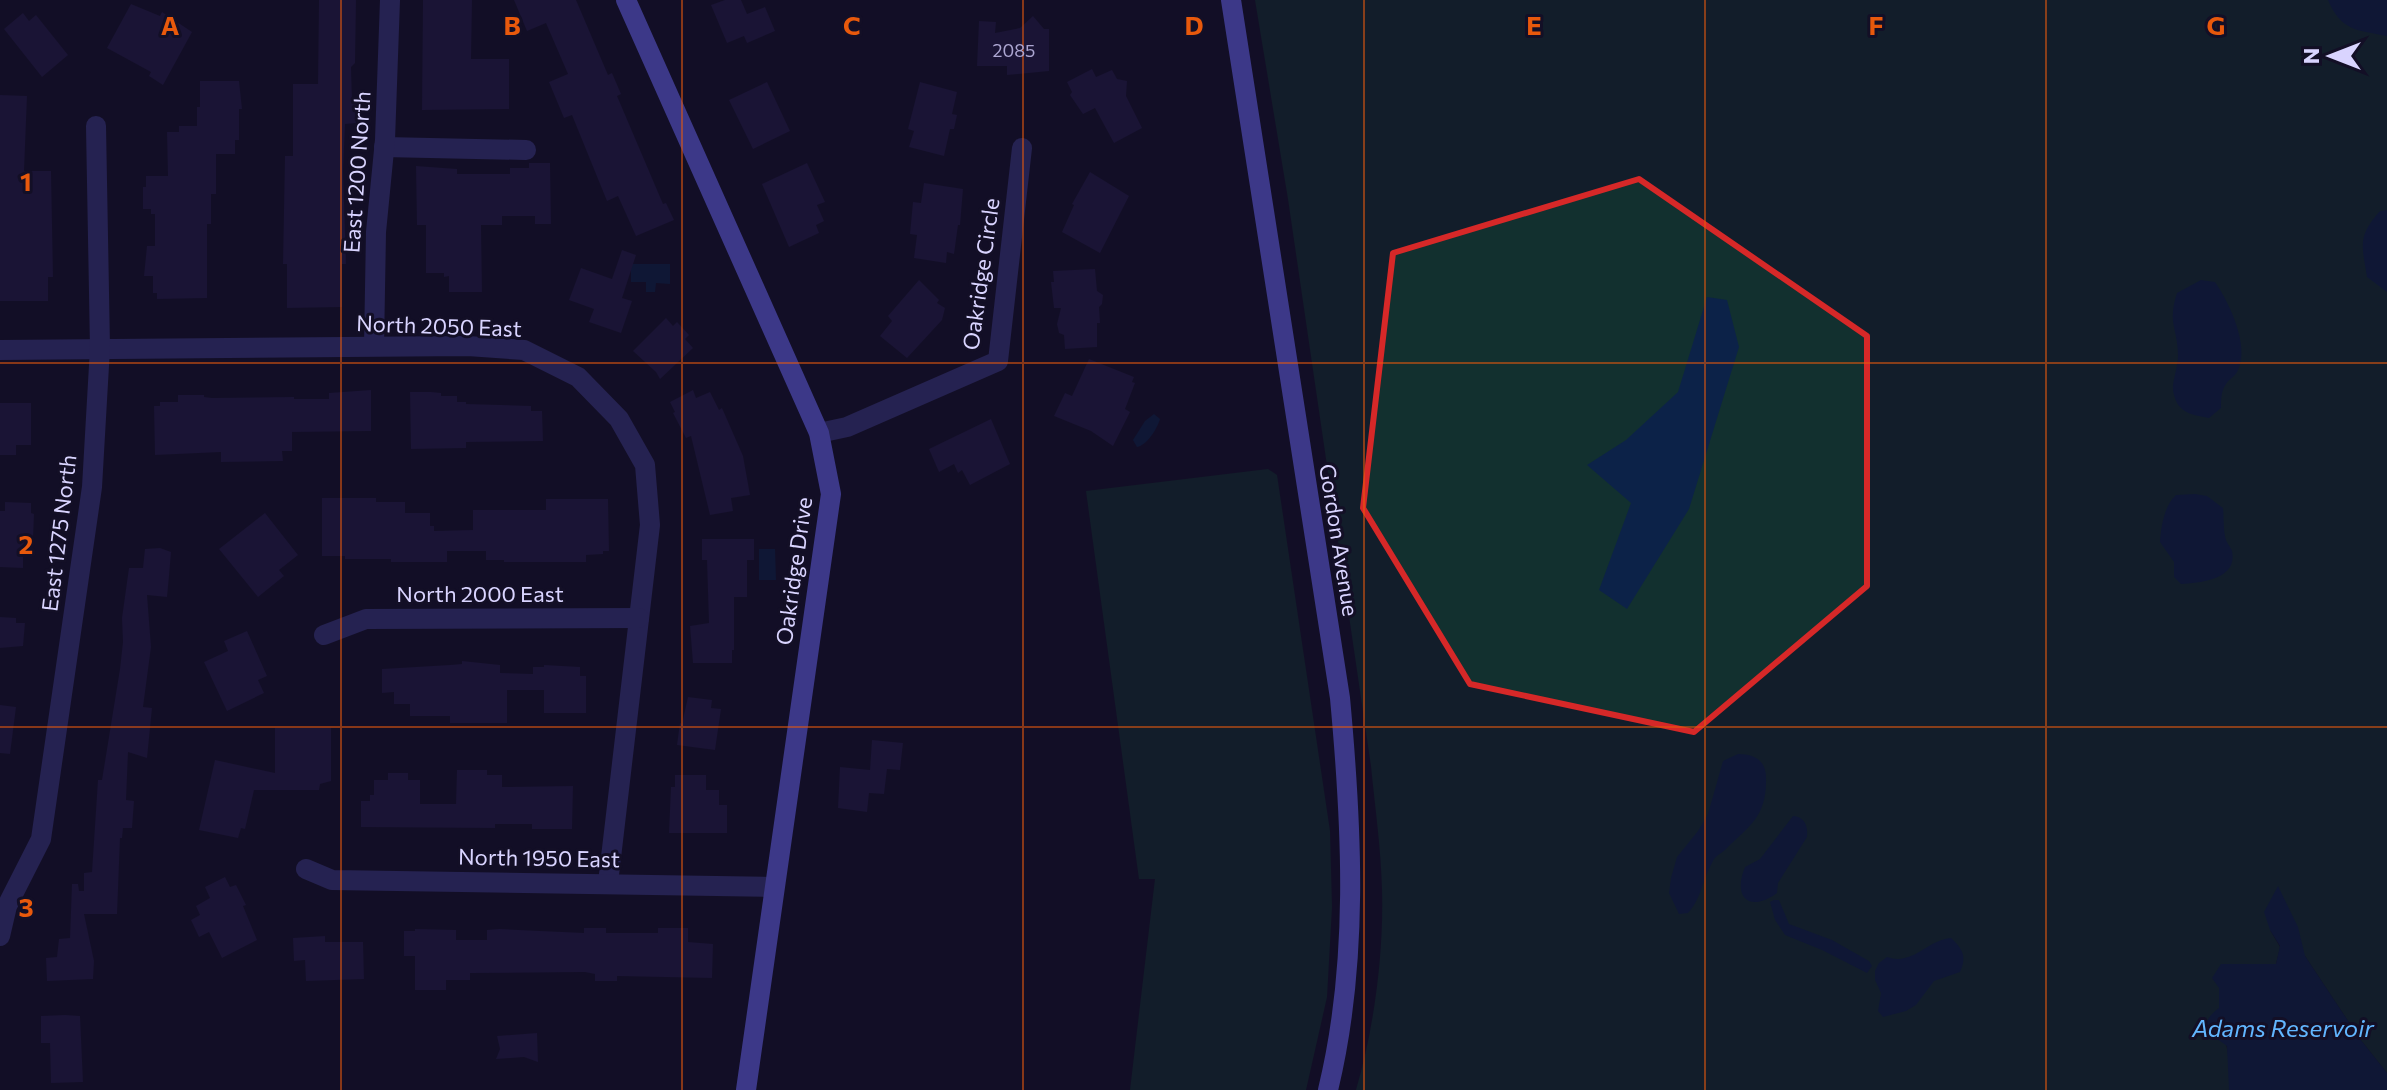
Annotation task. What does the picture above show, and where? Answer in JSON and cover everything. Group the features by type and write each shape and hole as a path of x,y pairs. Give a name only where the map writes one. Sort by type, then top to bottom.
{"street":[{"name":"East 1200 North","path":"374,346 376,232 384,147 390,0"},
{"name":"Oakridge Drive","path":"626,0 819,433 831,494 746,1090"},
{"name":"Gordon Avenue","path":"1231,0 1340,698 1349,789 1352,880 1346,972 1335,1062 1328,1090"},
{"name":"East 1275 North","path":"0,936 4,904 41,839 92,487 100,348 96,126"},
{"path":"384,147 526,150"},
{"name":"Oakridge Circle","path":"819,433 847,427 998,361 1022,148"},
{"name":"North 2050 East","path":"0,350 468,346 524,350 578,377 619,419 645,465 650,525 608,883"},
{"name":"North 2000 East","path":"324,635 366,619 639,618"},
{"name":"North 1950 East","path":"306,869 332,880 774,887"}],"highlighted area":[{"path":"1639,179 1867,336 1867,586 1694,732 1470,684 1363,508 1393,253"}],"green space":[{"path":"1255,0 2387,0 2387,1073 2360,1039 2305,956 2270,930 2280,947 2276,964 2221,964 2219,1008 2229,1059 2229,1090 1356,1090 1373,1016 1379,965 1382,914 1379,843 1371,766 1288,199"},
{"path":"1268,469 1277,475 1330,831 1332,907 1327,997 1306,1090 1130,1090 1155,879 1139,879 1086,491"}],"water":[{"path":"2328,0 2387,0 2387,36 2344,23"},
{"path":"2387,210 2387,292 2367,277 2363,242 2364,235 2380,211"},
{"path":"631,264 670,264 670,284 656,283 655,292 646,292 646,282 631,282"},
{"path":"2201,280 2215,282 2232,312 2241,349 2238,370 2223,390 2221,408 2209,418 2183,410 2173,390 2178,356 2174,303 2177,293"},
{"path":"1707,297 1727,300 1739,347 1689,509 1627,609 1599,590 1631,503 1587,465 1626,440 1678,392"},
{"path":"1154,414 1160,419 1157,427 1148,440 1137,447 1133,440 1145,421"},
{"path":"2176,495 2207,496 2223,508 2225,536 2232,551 2232,561 2224,574 2216,578 2181,584 2174,577 2174,562 2160,542 2161,530 2166,511"},
{"path":"759,549 775,549 776,580 759,580"},
{"path":"1738,754 1754,757 1764,767 1766,791 1760,812 1749,827 1714,859 1693,907 1688,913 1679,914 1669,893 1677,857 1708,814 1723,761"},
{"path":"1793,816 1805,823 1807,837 1778,883 1777,893 1759,902 1746,899 1741,887 1745,867 1760,859"},
{"name":"Adams Reservoir","path":"2278,886 2298,927 2305,956 2360,1039 2387,1073 2387,1090 2229,1090 2227,1046 2206,1031 2209,1018 2219,1008 2219,988 2212,978 2221,964 2276,964 2280,946 2264,912"},
{"path":"1779,900 1789,924 1832,940 1869,961 1872,966 1867,973 1785,935 1775,920 1770,902"},
{"path":"1951,938 1963,954 1960,972 1934,981 1916,1005 1906,1011 1883,1017 1878,1011 1881,993 1875,980 1879,963 1887,957 1905,958"}],"building":[{"path":"319,0 356,0 355,63 351,67 356,123 345,124 346,264 342,264 342,307 287,308 287,264 283,264 285,156 293,156 293,84 318,84"},
{"path":"423,0 472,0 471,59 509,59 509,109 422,110"},
{"path":"514,0 576,0 608,75 612,73 621,94 617,96 663,204 666,203 674,220 636,236 618,196 607,201 572,115 564,118 549,82 568,74 546,23 527,31"},
{"path":"725,0 741,0 747,14 765,7 775,31 747,43 744,36 727,43 711,5"},
{"path":"131,4 160,16 162,12 192,32 163,85 149,76 151,72 107,48"},
{"path":"23,13 29,21 36,15 68,55 42,77 4,29"},
{"path":"1033,16 1044,29 1049,29 1049,71 1007,75 1007,66 977,66 979,21 996,22 995,33 1020,28"},
{"path":"1092,69 1096,77 1112,70 1117,79 1127,81 1126,96 1142,128 1114,143 1095,108 1083,114 1070,95 1072,92 1067,82"},
{"path":"200,81 239,81 242,109 239,109 239,140 235,140 235,154 216,154 216,194 211,194 211,224 207,224 207,298 157,299 157,293 153,293 153,276 144,276 147,246 155,246 155,214 151,214 151,209 143,209 143,187 146,187 146,176 168,176 167,132 179,132 179,126 197,126"},
{"path":"767,82 790,131 753,149 729,100"},
{"path":"920,82 957,92 952,114 957,115 954,129 950,129 944,156 909,147 914,131 908,129"},
{"path":"0,95 27,96 24,171 51,171 53,277 48,277 48,301 0,301"},
{"path":"529,163 550,163 551,224 535,224 535,216 502,216 502,225 481,225 482,292 449,292 449,276 426,273 426,225 417,225 416,166 457,169 457,174 510,174 510,168 529,168"},
{"path":"807,163 825,202 817,205 824,221 816,225 819,233 789,247 762,184"},
{"path":"1090,172 1129,196 1100,253 1062,232 1072,204"},
{"path":"924,183 963,189 954,254 947,252 946,263 914,258 917,235 910,234 913,202 921,203"},
{"path":"622,250 636,255 622,298 632,301 621,333 589,322 594,309 569,300 581,268 612,279"},
{"path":"1095,269 1097,291 1103,295 1099,307 1100,323 1097,323 1097,347 1065,349 1064,335 1059,333 1057,324 1061,308 1054,308 1053,271"},
{"path":"919,280 939,300 937,303 945,308 942,320 907,358 880,336 892,321 888,316"},
{"path":"666,318 673,326 677,322 689,335 685,339 693,348 660,379 633,351"},
{"path":"1089,359 1134,377 1132,382 1135,383 1125,409 1130,412 1113,446 1091,431 1054,416 1065,393 1072,396"},
{"path":"371,390 371,431 292,432 292,451 282,451 283,461 221,462 221,452 155,455 154,406 160,406 160,402 178,402 178,395 329,399 329,393"},
{"path":"693,390 696,398 710,392 719,410 722,408 743,456 750,495 731,498 733,511 710,515 691,436 686,438 673,413 670,402"},
{"path":"410,392 457,396 457,402 466,404 531,406 531,411 542,411 543,441 466,442 466,448 411,449"},
{"path":"0,403 31,403 31,445 16,445 16,455 0,455"},
{"path":"991,419 1010,464 970,485 962,470 958,473 954,464 939,472 929,449"},
{"path":"322,498 376,498 376,502 405,502 405,513 430,513 430,526 434,526 434,531 473,530 473,510 546,510 546,499 608,499 609,551 586,555 586,562 504,562 486,560 486,551 447,551 447,562 391,562 391,559 322,556"},
{"path":"5,502 31,503 31,513 34,514 33,539 29,538 29,554 23,554 23,568 0,567 0,511 5,511"},
{"path":"265,513 298,555 279,570 284,576 258,597 219,549"},
{"path":"702,539 754,539 754,560 747,560 747,597 734,597 732,663 693,663 690,626 709,623 707,560 702,560"},
{"path":"160,548 171,552 167,597 147,595 151,647 143,707 152,708 147,758 128,752 126,800 134,801 132,828 123,828 120,838 117,914 84,914 94,961 93,979 47,981 46,958 57,957 59,939 70,938 72,884 78,884 79,891 84,891 84,873 92,872 98,780 102,780 120,669 122,618 129,568 143,568 145,549"},
{"path":"0,617 16,618 16,623 25,623 23,646 0,648"},
{"path":"247,631 267,676 258,680 264,693 227,711 204,662 228,651 224,641"},
{"path":"462,661 500,665 500,673 533,674 533,667 544,665 580,667 580,676 586,676 586,713 544,713 544,690 507,690 507,723 450,723 450,716 410,716 410,704 394,704 394,692 382,693 382,669 462,664"},
{"path":"688,697 712,700 711,708 721,709 715,750 677,745"},
{"path":"0,705 16,707 10,754 0,753"},
{"path":"275,728 331,728 331,781 320,784 319,790 254,790 245,829 241,828 238,838 199,830 215,760 275,773"},
{"path":"872,740 903,743 900,770 887,769 884,794 869,793 867,812 838,808 840,767 870,770"},
{"path":"457,770 487,770 487,775 502,775 502,787 573,786 572,829 532,829 532,824 495,824 495,828 361,827 361,801 370,801 370,795 374,795 374,780 388,780 388,773 408,773 408,780 420,780 420,804 456,804"},
{"path":"675,775 706,775 706,790 719,790 719,805 727,805 727,833 669,833 671,787 675,787"},
{"path":"225,877 230,887 236,885 257,940 222,958 209,932 199,937 191,920 200,915 196,906 210,898 205,887"},
{"path":"584,928 606,928 606,933 658,933 658,928 688,928 688,942 713,944 712,978 617,976 617,981 595,981 595,974 585,972 470,973 470,980 446,980 446,990 415,990 415,956 404,956 404,931 415,929 456,930 456,940 487,940 487,930 584,933"},
{"path":"325,936 325,942 363,942 364,979 306,981 305,960 294,961 293,938"},
{"path":"41,1016 80,1016 83,1082 51,1083 50,1043 41,1043"},
{"path":"537,1033 538,1062 524,1057 496,1059 500,1049 497,1036"}]}
